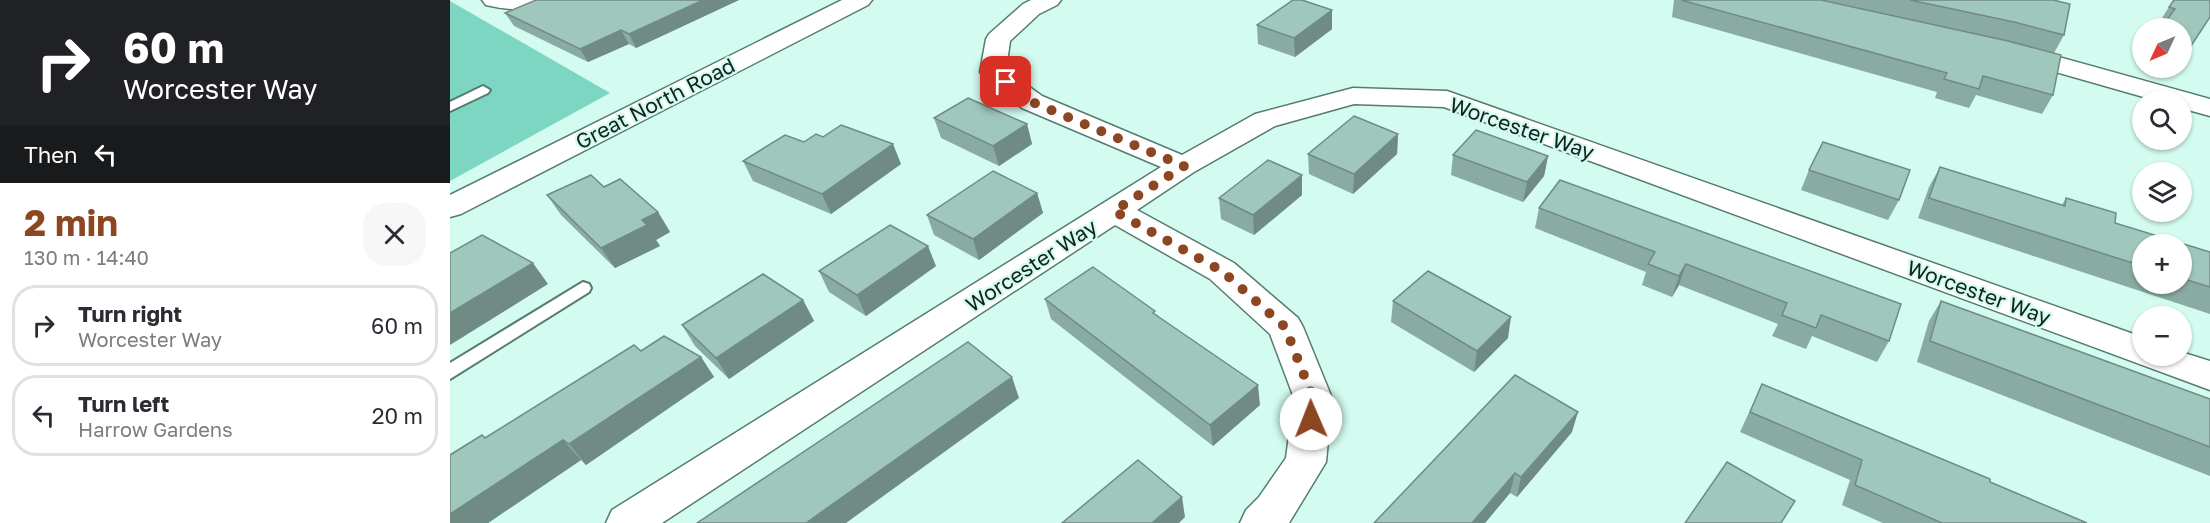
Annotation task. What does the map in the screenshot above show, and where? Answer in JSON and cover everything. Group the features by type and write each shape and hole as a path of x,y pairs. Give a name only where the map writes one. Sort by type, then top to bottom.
{"street":[{"path":"494,0 512,4 554,0"},
{"name":"Great North Road","path":"450,207 860,0"},
{"path":"1049,0 1031,9 998,39 993,72 1032,102 1184,166"},
{"path":"1992,47 2210,108"},
{"name":"Worcester Way","path":"627,523 1184,166 1265,120 1353,96 1447,99 2132,347"},
{"path":"1114,211 1222,271 1285,327 1313,398 1306,462 1274,510 1261,523"},
{"path":"2182,366 2210,376"}],"lane":[{"path":"450,107 483,90"},
{"path":"450,372 583,288"}],"green space":[{"path":"450,1 610,93 450,181"}],"building":[{"path":"536,0 703,0 629,34 621,30 580,49 505,13"},
{"path":"1293,0 1302,0 1332,10 1294,38 1257,25"},
{"path":"1681,0 1821,0 2008,41 2061,55 2053,95 1983,76 1979,89 1944,79 1947,73"},
{"path":"1910,0 2053,0 2070,4 2064,35"},
{"path":"2174,0 2210,0 2210,17 2192,44 2192,18 2168,18 2175,9 2169,7"},
{"path":"968,98 1027,124 993,146 934,118"},
{"path":"1354,116 1398,134 1354,174 1308,154"},
{"path":"841,125 893,144 822,194 743,161 785,135 804,142 816,134 823,137"},
{"path":"1476,130 1548,156 1527,182 1453,155"},
{"path":"1823,142 1910,170 1899,200 1809,170"},
{"path":"1268,160 1302,175 1253,215 1219,198"},
{"path":"1940,167 2065,206 2066,198 2116,213 2115,223 2151,234 2132,234 2132,263 1929,198"},
{"path":"993,171 1037,193 973,239 927,215"},
{"path":"591,175 604,187 620,179 658,212 642,220 647,225 601,248 547,195"},
{"path":"1560,180 1901,304 1889,341 1821,315 1816,328 1782,315 1787,303 1686,264 1679,276 1648,264 1655,252 1539,208"},
{"path":"890,225 928,246 857,295 819,271"},
{"path":"482,235 533,263 450,313 450,253"},
{"path":"2192,247 2210,252 2210,287 2192,281"},
{"path":"1093,267 1155,311 1153,313 1258,385 1210,425 1045,299"},
{"path":"1428,271 1511,317 1477,351 1393,301"},
{"path":"763,274 803,300 716,358 682,325"},
{"path":"1941,301 2210,399 2210,447 1930,341"},
{"path":"664,336 701,357 569,444 563,440 450,514 450,455 482,435 485,438 634,345 641,351"},
{"path":"968,342 1012,377 806,523 697,523"},
{"path":"1515,375 1578,412 1521,477 1515,473 1472,523 1374,523"},
{"path":"1762,384 1990,479 1990,482 2087,523 1942,523 1855,485 1862,460 1750,412"},
{"path":"1138,460 1182,497 1152,523 1062,523"},
{"path":"1727,462 1795,501 1781,523 1685,523"}],"route":[{"path":"1006,82 1032,102 1184,166 1114,211 1222,271 1285,327 1313,398 1311,419"}]}
